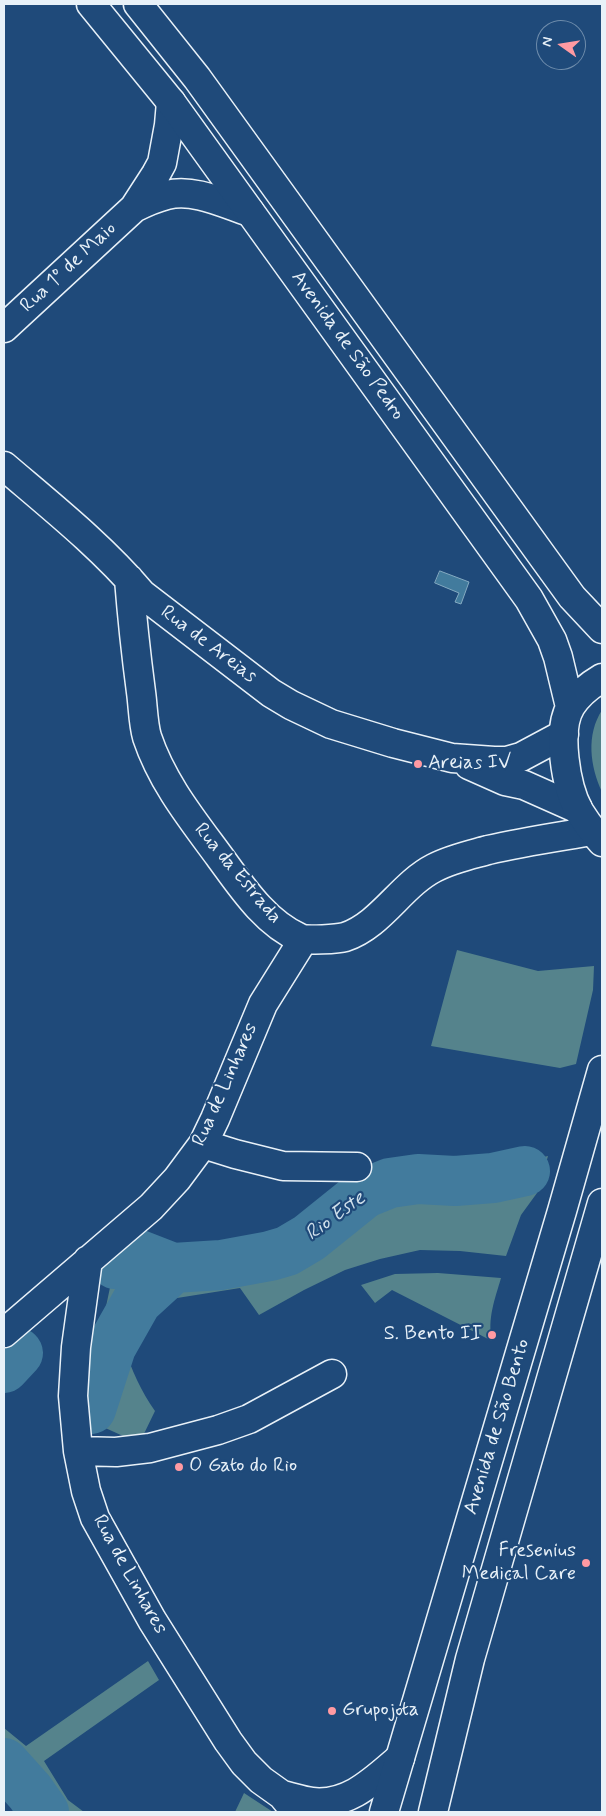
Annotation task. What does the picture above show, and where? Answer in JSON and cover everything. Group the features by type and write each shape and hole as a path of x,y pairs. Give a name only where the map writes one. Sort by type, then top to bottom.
{"street":[{"name":"Avenida de São Pedro","path":"91,4 171,102 529,599 552,640 558,657 570,707 564,734 568,778 591,827"},
{"name":"Avenida de São Pedro","path":"138,4 203,86 572,597 602,629"},
{"name":"Rua 1º de Maio","path":"4,328 134,208 162,163 171,102"},
{"name":"Rua 1º de Maio","path":"134,208 167,195 181,194 208,198 250,212"},
{"name":"Rua de Areias","path":"4,466 69,520 142,594 272,693 291,705 331,724 393,743 452,758 505,780 524,785 591,827"},
{"name":"Rua da Estrada","path":"129,579 133,632 147,735 162,774 181,805 251,898 282,929 303,940"},
{"path":"570,707 580,694 602,678"},
{"name":"Rua de Areias","path":"452,758 507,761 521,757 564,734"},
{"path":"303,940 344,937 359,931 433,868 453,859 591,827"},
{"name":"Rua de Linhares","path":"303,940 262,1004 203,1144 178,1179 151,1207 88,1260 76,1347 73,1396 78,1451 86,1491 95,1518 152,1620 244,1763 261,1780 289,1804 339,1801 351,1796 369,1784 400,1758"},
{"name":"Avenida de São Bento","path":"384,1812 602,1070"},
{"path":"203,1144 283,1166 357,1167"},
{"name":"Avenida de São Bento","path":"437,1806 470,1659 602,1203"},
{"path":"4,1333 88,1260"},
{"path":"78,1451 116,1452 150,1448 218,1430 249,1419 332,1374"}],"green space":[{"path":"602,710 602,792 595,772 592,740 597,720"},
{"path":"457,950 538,971 594,966 593,990 576,1064 560,1068 431,1046"},
{"path":"548,1156 537,1193 521,1215 506,1256 460,1251 420,1250 380,1259 345,1270 259,1315 240,1288 152,1302 124,1347 137,1380 155,1411 140,1442 101,1426 90,1414 88,1393 113,1273 125,1251 144,1235 164,1249 225,1242 288,1239 324,1216 353,1192 364,1173 402,1162 426,1161 468,1165 511,1165"},
{"path":"438,1273 501,1278 491,1317 492,1341 392,1290 375,1303 361,1285 395,1274"},
{"path":"32,1352 34,1364 4,1394 4,1380"},
{"path":"148,1661 159,1680 44,1761 68,1800 84,1812 51,1812 33,1784 4,1748 4,1728 26,1746"},
{"path":"244,1793 273,1812 235,1812"}],"water":[{"path":"440,571 469,582 461,604 455,602 459,593 435,583"}],"waterway":[{"name":"Rio Este","path":"91,1409 111,1347 137,1301 173,1268 221,1265 287,1251 309,1238 365,1193 390,1183 418,1179 455,1181 493,1178 525,1171"},
{"path":"115,1264 137,1254 173,1268"},
{"name":"Rio Este","path":"4,1368 18,1353"},
{"name":"Rio Este","path":"4,1763 30,1792 44,1812"}],"place":[{"name":"Areias IV","path":"418,764"},
{"name":"S. Bento II","path":"492,1335"},
{"name":"O Gato do Rio","path":"179,1467"},
{"name":"Fresenius Medical Care","path":"586,1563"},
{"name":"Grupojota","path":"332,1711"}]}
